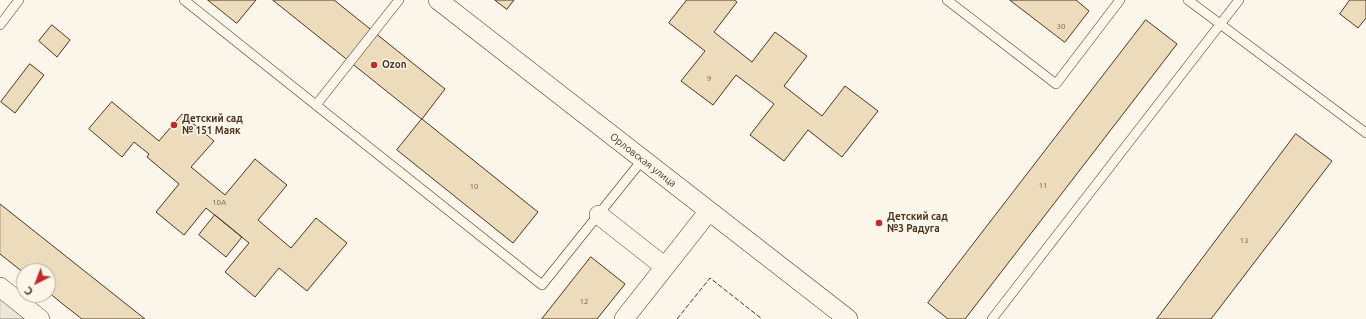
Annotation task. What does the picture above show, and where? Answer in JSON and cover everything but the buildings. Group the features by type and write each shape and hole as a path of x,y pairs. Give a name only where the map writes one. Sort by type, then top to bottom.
{"street":[{"name":"Орловская улица","path":"439,0 848,319"},
{"path":"624,319 709,211"},
{"path":"599,215 665,267"},
{"path":"0,287 40,319"}],"lane":[{"path":"0,24 19,0"},
{"path":"184,0 542,285 643,160"},
{"path":"316,105 399,0"},
{"path":"947,0 1056,84 1120,0"},
{"path":"1188,0 1366,133"},
{"path":"992,319 1240,0"}],"shaded area":[{"path":"0,287 16,300 16,303 20,303 40,319 0,319"}],"fence":[{"path":"677,319 710,278 762,319"}],"place":[{"name":"Ozon","path":"374,65"},
{"name":"Детский сад № 151 Маяк","path":"174,125"},
{"name":"Детский сад №3 Радуга","path":"879,223"}]}
